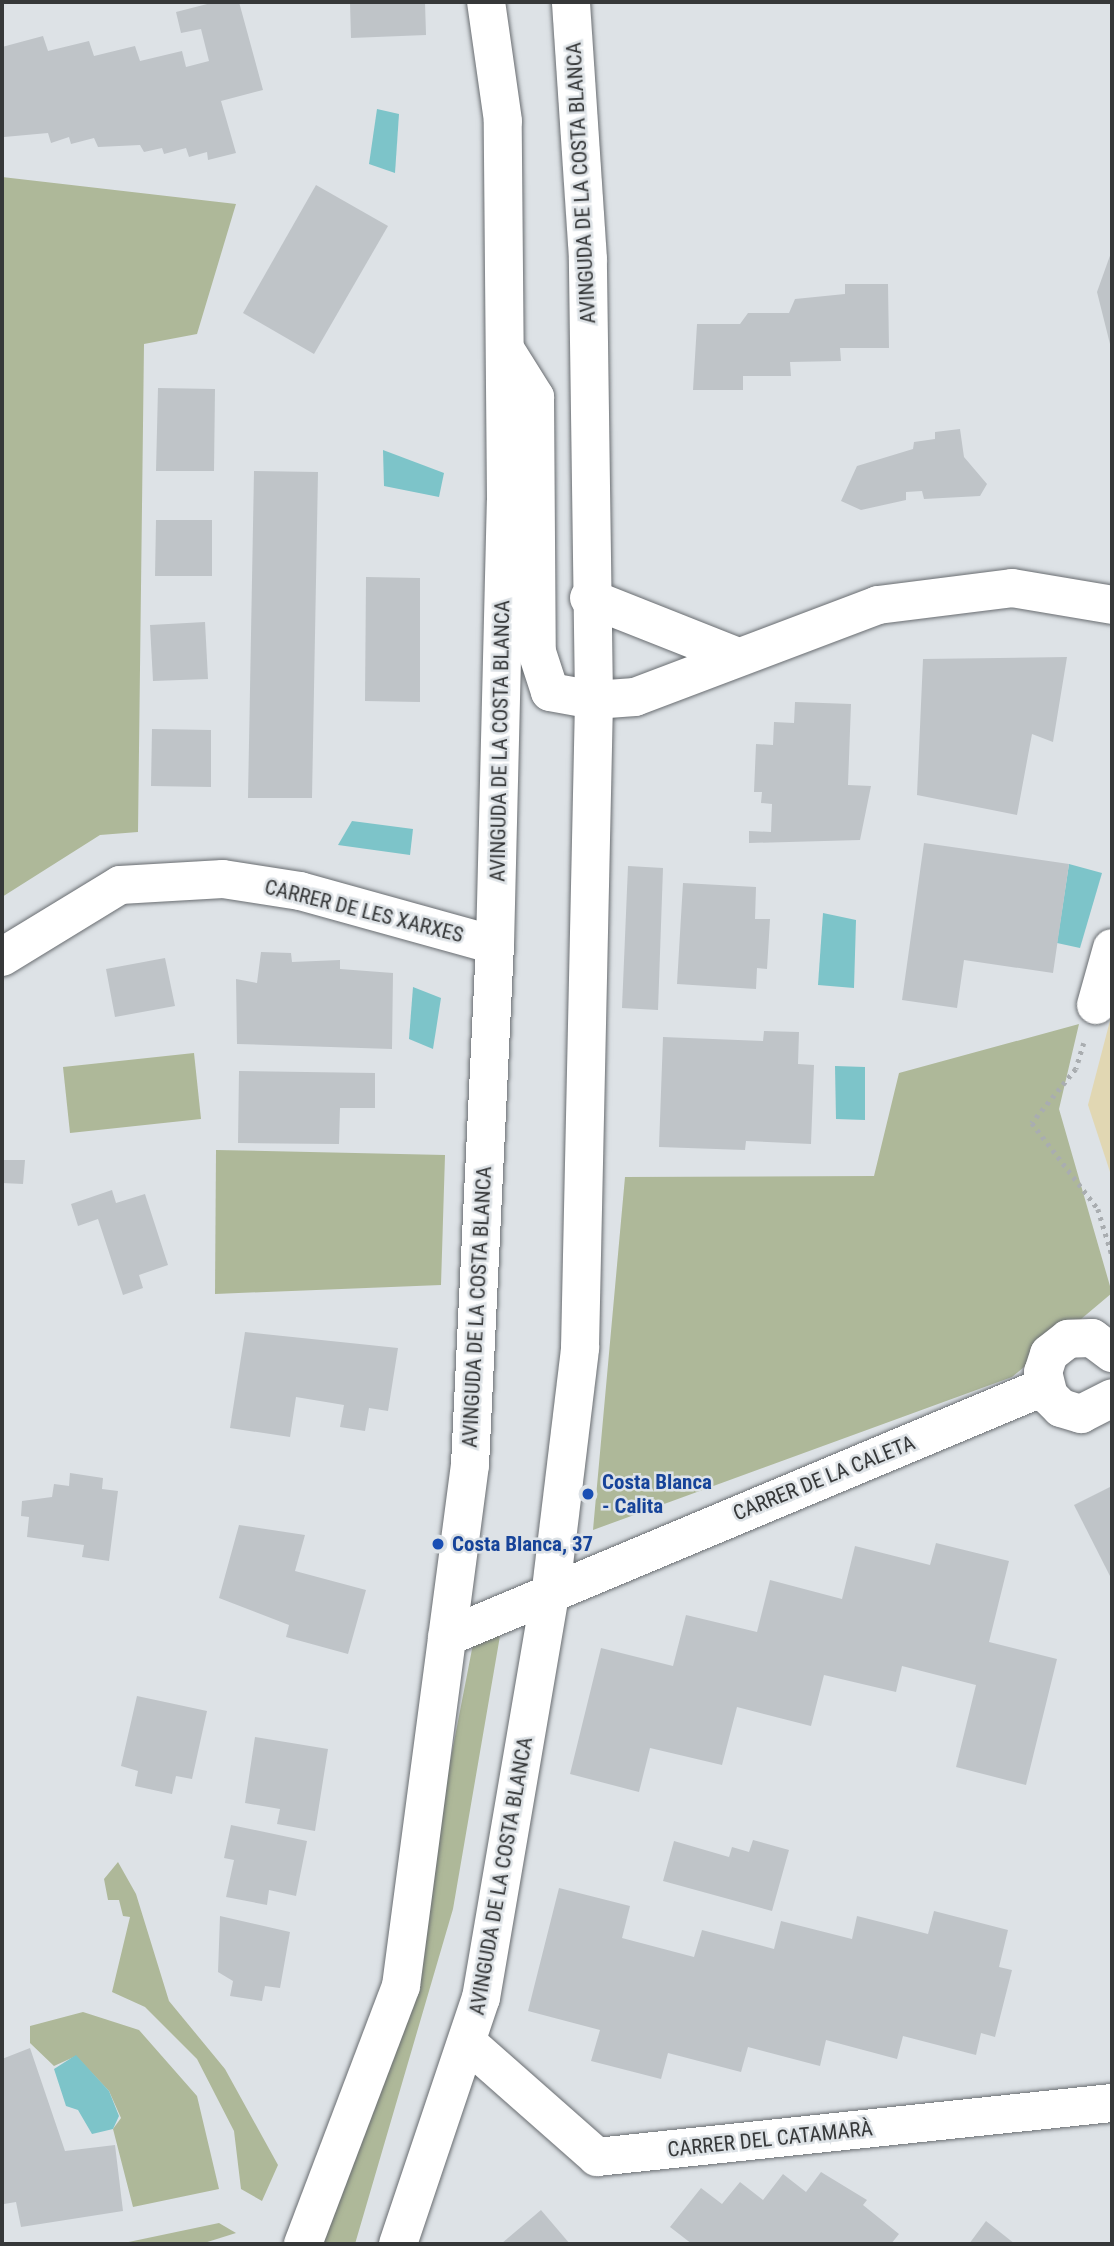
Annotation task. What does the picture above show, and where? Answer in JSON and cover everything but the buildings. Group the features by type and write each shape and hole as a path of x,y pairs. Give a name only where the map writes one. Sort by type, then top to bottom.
{"street":[{"name":"AVINGUDA DE LA COSTA BLANCA","path":"303,2244 401,1986 470,1465 495,945 504,348 503,121 486,2"},
{"name":"AVINGUDA DE LA COSTA BLANCA","path":"398,2244 469,2044 551,1589 580,1349 594,700 589,598 589,259 571,2"},
{"name":"AVINGUDA DE LA COSTA BLANCA","path":"504,348 535,397 537,652 550,692 594,700"},
{"path":"594,700 635,696 878,605 1012,588 1112,605"},
{"path":"589,598 738,657"},
{"name":"CARRER DE LES XARXES","path":"2,957 121,885 223,878 300,891 495,945"},
{"path":"1096,1005 1112,948"},
{"path":"1112,1353 1092,1338 1068,1339 1049,1354 1046,1386 1060,1408 1081,1414 1112,1398"},
{"name":"CARRER DE LA CALETA","path":"447,1637 551,1589 1046,1386"},
{"name":"CARRER DEL CATAMARÀ","path":"469,2044 597,2157 1112,2103"}],"path":[{"path":"1096,1005 1076,1069 1032,1123 1098,1209 1112,1255"}],"green space":[{"path":"2,177 236,204 197,334 144,344 138,832 100,835 2,897"},
{"path":"1079,1024 1059,1109 1112,1293 1012,1377 593,1530 625,1177 874,1176 899,1073"},
{"path":"194,1053 201,1119 70,1133 63,1067"},
{"path":"216,1150 445,1155 441,1285 215,1294"},
{"path":"501,1630 453,1909 355,2244 315,2244 410,1968 473,1644"},
{"path":"118,1862 136,1894 169,2001 225,2069 278,2165 262,2201 241,2189 234,2131 197,2059 145,2007 112,1992 130,1917 123,1916 119,1900 108,1900 104,1879"},
{"path":"83,2012 139,2030 197,2096 219,2189 133,2207 113,2129 121,2118 109,2091 76,2056 54,2066 30,2043 30,2026"},
{"path":"219,2223 236,2233 201,2244 119,2244"}],"sand":[{"path":"1112,1013 1112,1178 1088,1105"}],"water":[{"path":"377,109 399,114 395,173 369,164"},
{"path":"383,450 444,473 439,497 384,486"},
{"path":"352,821 413,829 410,855 338,845"},
{"path":"1069,864 1102,873 1080,948 1057,943"},
{"path":"823,913 856,920 854,988 818,985"},
{"path":"413,987 441,998 433,1049 409,1039"},
{"path":"835,1066 865,1067 865,1120 836,1119"},
{"path":"76,2055 109,2091 119,2116 113,2129 92,2134 78,2110 66,2106 54,2069"}],"place":[{"name":"Costa Blanca - Calita","path":"588,1494"},
{"name":"Costa Blanca, 37","path":"438,1544"}]}
